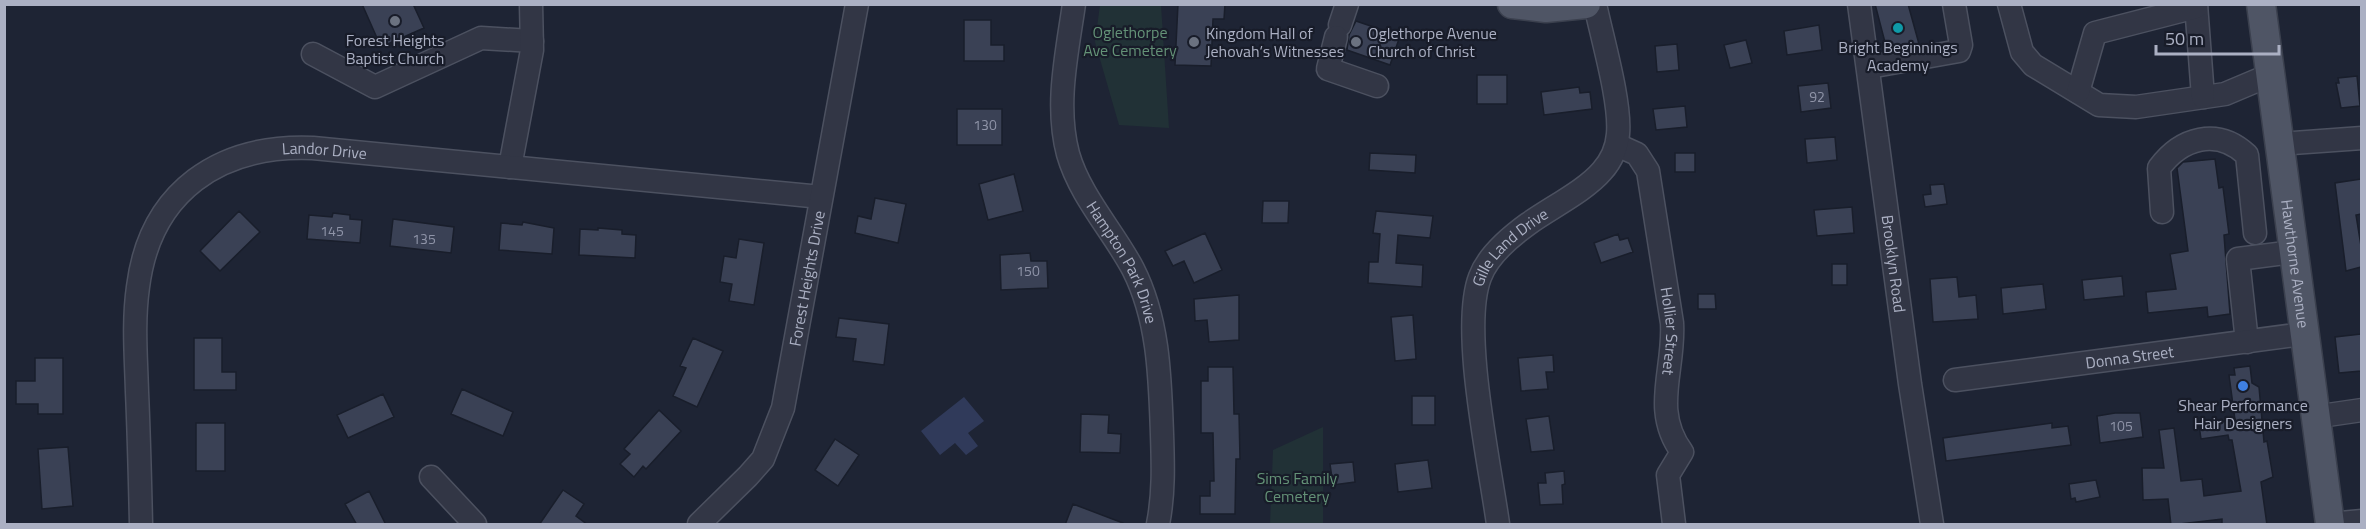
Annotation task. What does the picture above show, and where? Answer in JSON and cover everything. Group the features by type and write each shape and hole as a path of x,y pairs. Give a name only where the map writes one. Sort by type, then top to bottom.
{"main road":[{"path":"1512,4 1545,8 1586,4"},
{"name":"Hawthorne Avenue","path":"2261,4 2330,524"}],"street":[{"path":"510,167 532,40 531,4"},
{"name":"Forest Heights Drive","path":"699,525 763,459 783,408 857,4"},
{"name":"Hampton Park Drive","path":"1074,4 1063,80 1064,129 1068,154 1078,178 1133,269 1152,321 1158,352 1161,414 1162,496 1158,525"},
{"path":"1595,4 1617,112 1617,145"},
{"name":"Brooklyn Road","path":"1859,4 1869,67 1884,202 1932,525"},
{"path":"1869,67 1959,51 1961,45 1954,4"},
{"path":"2009,4 2022,52 2033,65 2099,105 2136,107 2271,88"},
{"path":"2078,92 2095,33 2196,6 2214,95"},
{"path":"1341,22 1328,69 1377,86"},
{"path":"313,54 375,87 481,38 532,40"},
{"path":"2279,144 2361,138"},
{"path":"2162,212 2158,168 2171,151 2187,142 2211,140 2235,145 2247,155 2255,233"},
{"name":"Hollier Street","path":"1617,145 1631,150 1642,159 1649,178 1672,324 1673,345 1665,383 1668,424 1673,440 1682,452 1668,475 1674,525"},
{"name":"Gille Land Drive","path":"1498,525 1474,338 1477,286 1488,262 1499,249 1539,216 1601,172 1617,145"},
{"name":"Landor Drive","path":"141,525 135,330 138,286 147,248 176,196 207,170 226,160 270,148 313,148 821,197"},
{"path":"2250,190 2285,187"},
{"path":"2247,342 2238,259 2293,252"},
{"name":"Donna Street","path":"1955,380 2303,334"},
{"path":"2314,417 2361,410"},
{"path":"431,477 475,525"},
{"path":"2330,524 2361,521"}],"green space":[{"name":"Oglethorpe Ave Cemetery","path":"1100,5 1161,5 1169,128 1119,125 1095,42"},
{"name":"Sims Family Cemetery","path":"1323,427 1323,524 1270,524 1273,450"}],"water":[{"path":"964,397 984,421 968,433 978,446 966,455 955,443 940,455 921,431"}],"building":[{"name":"Forest Heights Baptist Church","path":"362,4 413,4 424,28 381,47"},
{"name":"Kingdom Hall of Jehovah’s Witnesses","path":"1178,4 1225,4 1224,19 1213,19 1211,66 1175,65"},
{"name":"Bright Beginnings Academy","path":"1875,4 1908,4 1919,44 1887,50"},
{"path":"964,20 991,20 991,45 1004,45 1004,61 964,61"},
{"path":"1356,21 1400,36 1390,65 1347,50 1349,35"},
{"path":"1819,25 1822,50 1787,55 1784,31"},
{"path":"1746,40 1752,63 1730,68 1724,45"},
{"path":"1677,44 1679,70 1657,72 1655,46"},
{"path":"1477,75 1507,75 1507,104 1477,104"},
{"path":"2357,76 2360,106 2341,108 2336,83 2339,83 2338,78"},
{"path":"1828,83 1831,108 1801,112 1798,86"},
{"path":"1579,87 1580,93 1590,92 1592,109 1544,115 1541,92"},
{"path":"1685,106 1687,127 1656,130 1653,109"},
{"path":"957,109 1002,109 1002,145 957,145"},
{"path":"1835,137 1837,160 1807,163 1805,139"},
{"path":"1370,153 1416,155 1415,173 1369,170"},
{"path":"1675,153 1695,153 1695,172 1675,172"},
{"path":"2215,159 2219,188 2223,187 2229,234 2224,235 2230,314 2208,317 2207,307 2148,313 2146,292 2176,289 2170,254 2188,251 2177,168 2183,162"},
{"path":"1014,174 1023,211 988,220 979,184"},
{"path":"2361,179 2361,214 2356,215 2361,246 2361,267 2346,271 2335,183"},
{"path":"1944,184 1947,204 1925,207 1923,195 1931,194 1930,185"},
{"path":"875,198 906,204 898,243 855,233 858,216 871,219"},
{"path":"1263,201 1289,201 1288,223 1262,223"},
{"path":"1852,207 1854,233 1817,236 1814,210"},
{"path":"239,211 260,232 220,271 200,251"},
{"path":"1376,211 1433,216 1430,238 1398,235 1396,263 1423,265 1422,287 1368,283 1369,262 1378,262 1380,234 1373,233"},
{"path":"333,213 350,215 350,219 362,220 360,243 307,239 309,215 332,217"},
{"path":"393,219 454,227 451,253 390,246"},
{"path":"523,222 554,228 552,254 499,250 501,223 522,225"},
{"path":"598,228 622,230 622,234 636,235 635,258 579,255 580,229 598,230"},
{"path":"1205,233 1222,270 1194,283 1184,261 1173,266 1165,251"},
{"path":"1618,234 1620,240 1628,238 1633,252 1601,263 1594,243"},
{"path":"739,239 764,243 754,305 729,301 732,284 720,282 724,256 736,258"},
{"path":"1030,253 1031,261 1047,261 1048,288 1001,290 1000,255"},
{"path":"1832,264 1847,264 1847,285 1832,285"},
{"path":"2122,276 2124,296 2084,300 2082,280"},
{"path":"1957,277 1959,297 1976,295 1978,319 1933,322 1930,279"},
{"path":"2043,284 2046,309 2003,314 2001,288"},
{"path":"1698,294 1715,294 1716,309 1698,309"},
{"path":"1239,295 1239,340 1209,342 1207,320 1195,321 1194,299"},
{"path":"1413,315 1416,359 1395,361 1391,317"},
{"path":"839,318 889,324 884,365 853,361 856,339 836,337"},
{"path":"2361,334 2361,371 2339,373 2335,337"},
{"path":"194,338 222,338 222,372 236,372 236,390 194,390"},
{"path":"693,338 723,351 697,407 673,396 686,368 680,366"},
{"path":"1553,355 1554,372 1546,372 1548,389 1521,391 1518,358"},
{"path":"35,358 63,358 63,414 38,414 38,404 16,404 16,381 35,381"},
{"path":"2250,366 2252,383 2259,387 2264,442 2267,441 2273,477 2261,482 2267,525 2222,525 2222,519 2171,525 2168,499 2143,500 2142,468 2164,468 2159,430 2174,428 2181,481 2202,479 2204,496 2241,491 2232,440 2229,440 2228,435 2201,439 2199,425 2235,420 2229,375 2235,375 2234,368"},
{"path":"1208,367 1233,367 1234,414 1239,414 1240,459 1236,459 1235,514 1200,514 1200,496 1210,496 1210,481 1214,481 1213,433 1201,433 1201,381 1208,381"},
{"path":"462,389 513,412 503,436 451,414"},
{"path":"383,394 394,417 348,438 337,415"},
{"path":"1412,396 1435,396 1435,425 1412,425"},
{"path":"659,410 681,431 646,469 643,466 634,477 620,464 630,454 624,449"},
{"path":"2140,413 2143,437 2100,443 2097,416"},
{"path":"1081,414 1109,415 1108,433 1121,434 1120,453 1080,452"},
{"path":"1549,416 1554,450 1531,452 1526,419"},
{"path":"196,423 225,423 225,471 196,471"},
{"path":"2052,423 2052,428 2068,426 2071,445 1946,461 1943,438"},
{"path":"835,439 859,455 838,486 815,470"},
{"path":"68,447 73,506 42,509 38,449"},
{"path":"1428,460 1432,488 1398,492 1395,464"},
{"path":"1353,462 1355,482 1333,485 1330,464"},
{"path":"1564,471 1563,504 1540,505 1538,483 1546,483 1545,473"},
{"path":"2096,480 2100,497 2076,502 2075,498 2071,499 2069,484"},
{"path":"563,490 584,504 576,516 588,525 539,525"},
{"path":"369,491 386,525 357,525 345,504"},
{"path":"1073,504 1123,523 1123,525 1065,525"}],"place":[{"name":"Forest Heights Baptist Church","path":"395,21"},
{"name":"Bright Beginnings Academy","path":"1898,28"},
{"name":"Kingdom Hall of Jehovah’s Witnesses","path":"1194,42"},
{"name":"Oglethorpe Avenue Church of Christ","path":"1356,42"},
{"name":"Shear Performance Hair Designers","path":"2243,386"}]}
